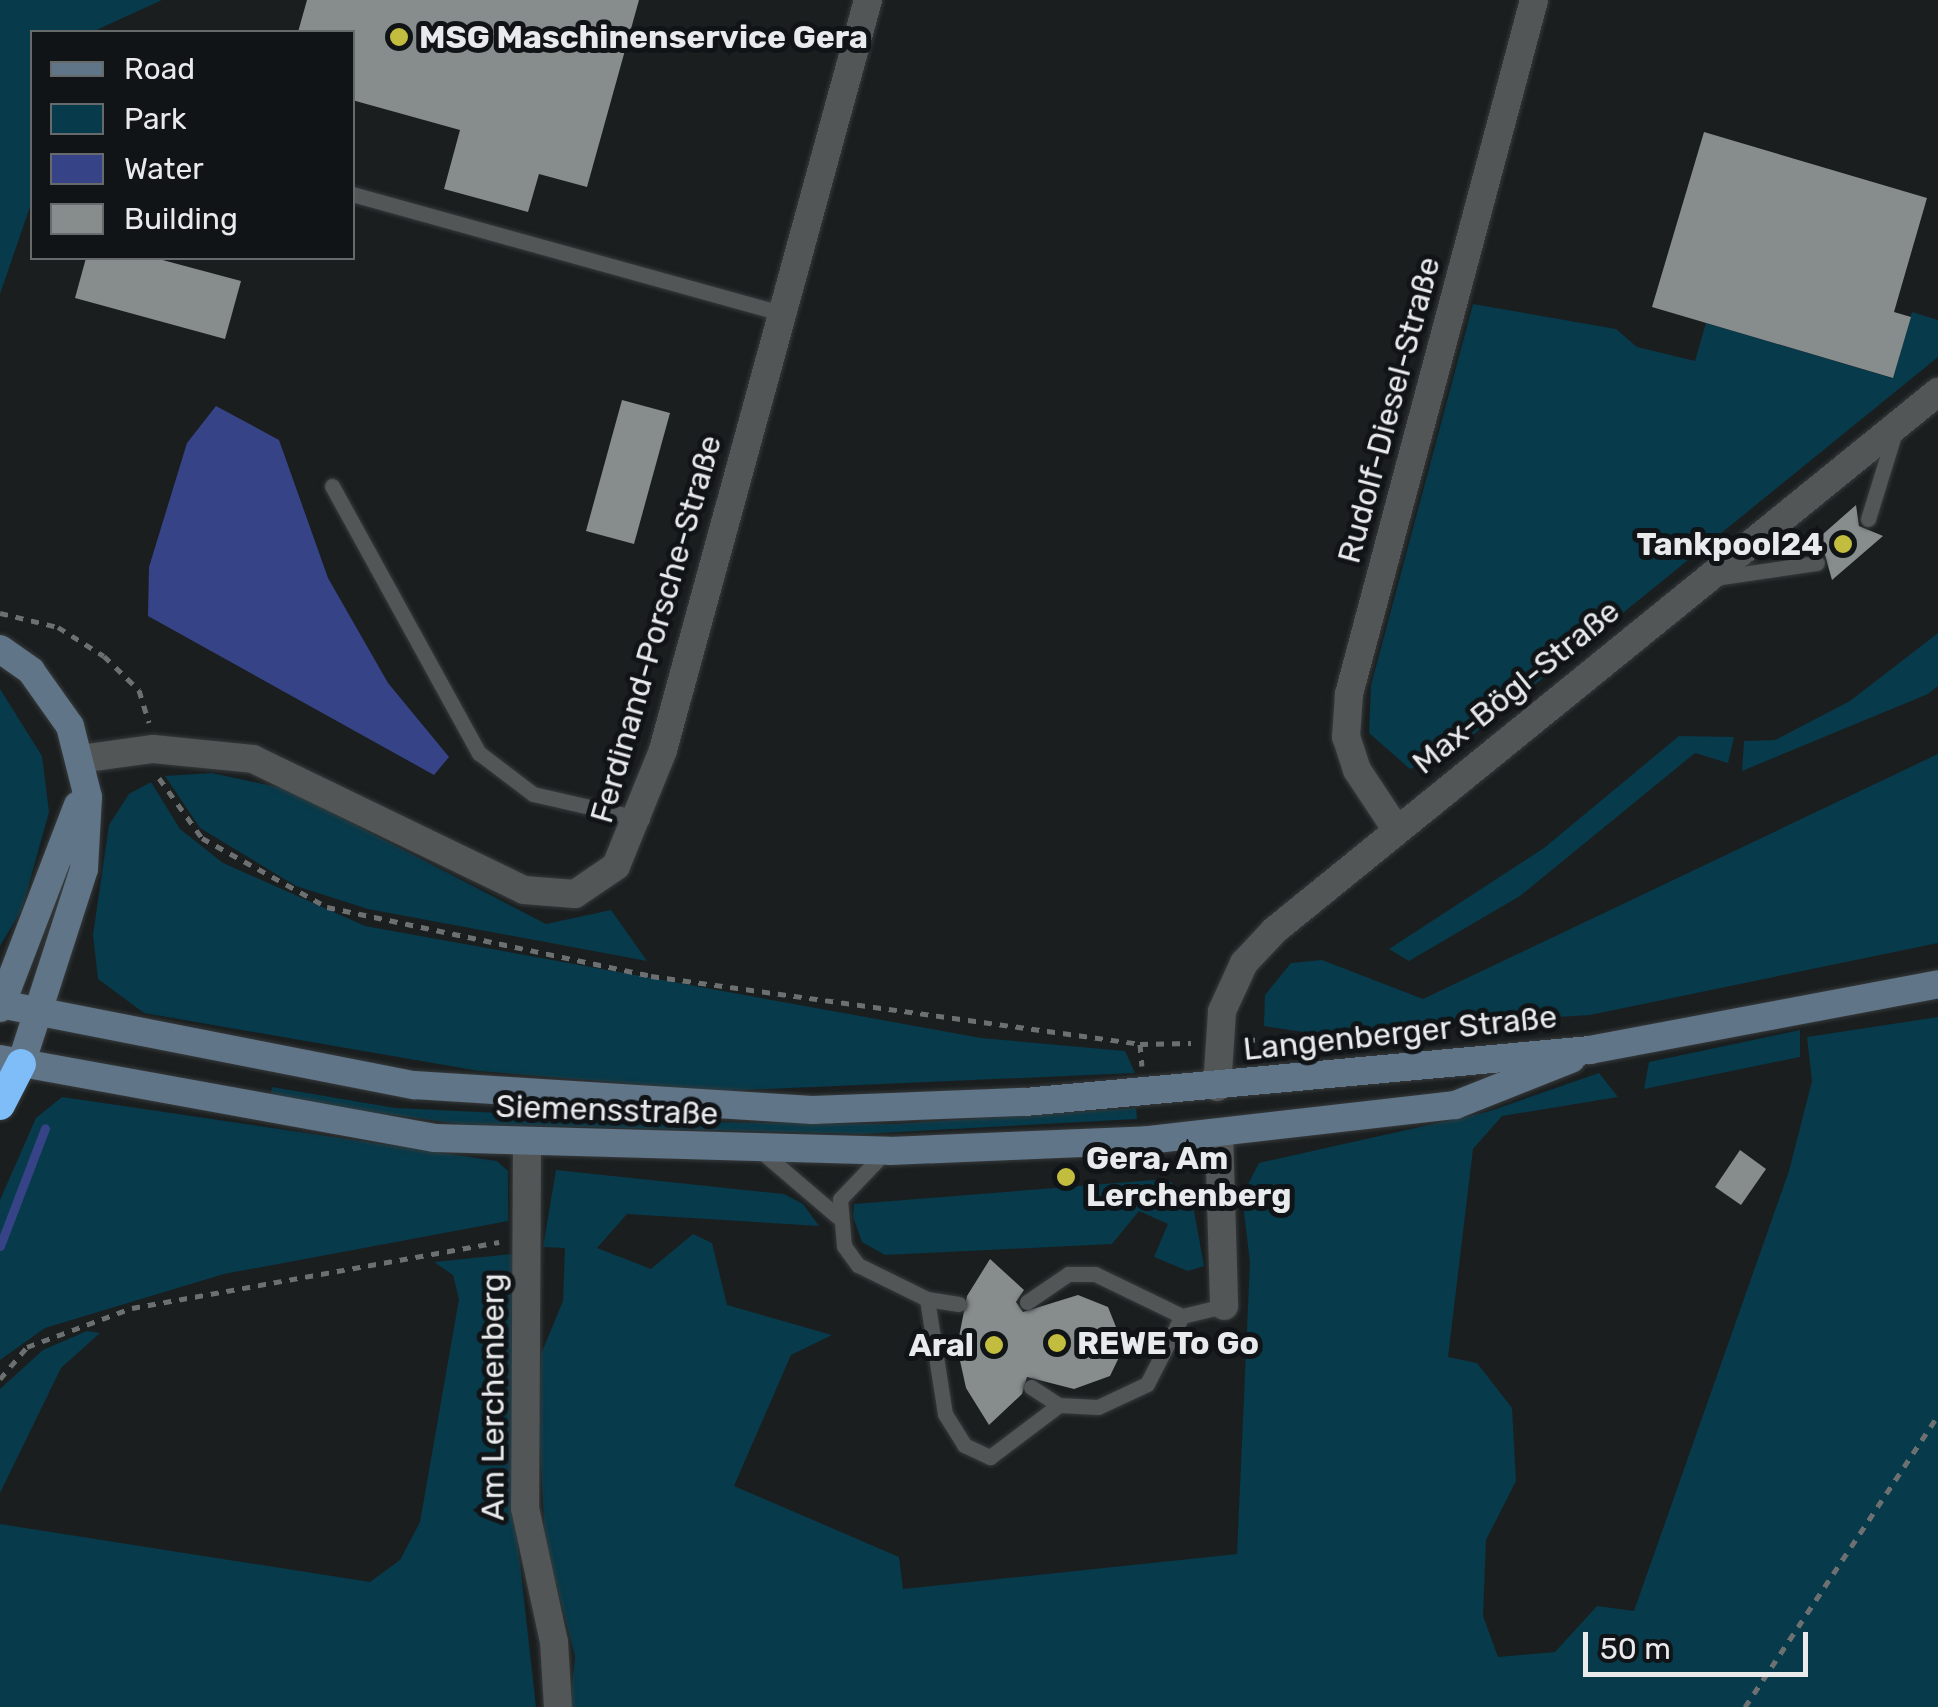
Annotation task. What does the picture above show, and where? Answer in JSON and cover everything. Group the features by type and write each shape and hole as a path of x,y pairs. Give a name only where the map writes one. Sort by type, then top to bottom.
{"highway":[{"path":"0,1105 11,1061"}],"main road":[{"path":"0,648 52,698 80,758 84,869 38,1014 11,1061"},
{"name":"Siemensstraße","path":"80,758 72,832 0,1006 318,1072 576,1098 812,1110 1217,1086"},
{"name":"Langenberger Straße","path":"1217,1086 1590,1050 1938,984"},
{"name":"Langenberger Straße","path":"1219,1134 1455,1105 1590,1050"},
{"name":"Siemensstraße","path":"11,1061 284,1117 527,1144 890,1150 1219,1134"},
{"path":"1217,1086 1219,1134"}],"street":[{"name":"Ferdinand-Porsche-Straße","path":"80,758 153,749 206,750 280,768 499,880 552,896 598,882 642,819 868,0"},
{"name":"Rudolf-Diesel-Straße","path":"1396,828 1357,770 1346,737 1349,694 1534,0"},
{"name":"Max-Bögl-Straße","path":"1217,1086 1215,1043 1244,963 1396,828 1938,392"},
{"path":"1219,1134 1224,1306"},
{"name":"Am Lerchenberg","path":"527,1144 525,1508 558,1707"}],"lane":[{"path":"355,195 782,313"},
{"path":"1868,519 1897,426"},
{"path":"332,486 479,753 532,794 642,819"},
{"path":"1706,579 1817,562"},
{"path":"758,1150 837,1216 858,1266 926,1299 959,1304"},
{"path":"837,1216 846,1185 890,1150"},
{"path":"1028,1302 1068,1274 1096,1274 1182,1316 1224,1306"},
{"path":"926,1299 934,1374 964,1445 990,1457 1060,1406"},
{"path":"1032,1387 1060,1406 1098,1407 1146,1384 1182,1316"}],"path":[{"path":"0,613 58,627 104,656 138,690 160,781 202,838 327,907 651,976 1140,1044 1417,1036"},
{"path":"0,1379 27,1347 132,1308 528,1237"},
{"path":"1745,1707 1938,1415"}],"green space":[{"path":"0,0 162,0 96,30 30,30 30,207 0,294"},
{"path":"1473,304 1616,329 1637,347 1695,361 1706,323 1892,378 1912,312 1938,320 1938,357 1453,751 1410,769 1369,733 1371,685"},
{"path":"1938,633 1938,686 1928,694 1742,771 1744,741 1775,740 1850,701"},
{"path":"0,689 42,756 49,812 22,909 0,946"},
{"path":"1679,736 1734,737 1728,763 1695,753 1520,896 1409,961 1389,949 1544,848"},
{"path":"1938,754 1938,943 1590,1015 1310,1033 1264,1026 1265,995 1291,963 1322,960 1423,999"},
{"path":"212,773 286,789 546,924 611,910 647,961 368,909 296,886 200,828 165,776"},
{"path":"151,782 180,829 223,863 365,926 981,1038 1125,1051 1135,1073 720,1091 479,1071 144,1013 98,979 93,935 109,825 129,794"},
{"path":"1938,1017 1938,1707 570,1707 575,1656 545,1541 540,1441 541,1354 563,1301 565,1248 543,1247 556,1170 784,1194 803,1204 819,1226 627,1214 597,1248 651,1269 693,1234 712,1243 727,1305 832,1335 791,1355 734,1486 899,1557 903,1589 1237,1554 1250,1262 1242,1196 1259,1163 1487,1112 1599,1073 1618,1097 1502,1116 1473,1149 1448,1357 1477,1363 1512,1408 1516,1481 1486,1540 1483,1616 1498,1657 1555,1652 1597,1606 1634,1611 1789,1171 1812,1081 1807,1037"},
{"path":"1800,1030 1800,1057 1644,1089 1649,1062"},
{"path":"272,1087 395,1108 692,1122 894,1124 1136,1108 1137,1119 862,1134 461,1124 270,1099"},
{"path":"62,1097 497,1161 508,1171 508,1221 224,1274 45,1328 0,1360 0,1200 36,1118"},
{"path":"1167,1179 1192,1200 1204,1266 1188,1271 1154,1257 1168,1224 1139,1211 1112,1244 885,1255 862,1242 853,1217 854,1204"},
{"path":"513,1254 511,1483 536,1707 0,1707 0,1524 370,1582 400,1560 420,1522 459,1299 453,1275 434,1262"},
{"path":"87,1331 100,1333 61,1368 0,1493 0,1389 43,1350"}],"water":[{"path":"216,406 279,440 328,578 388,683 449,757 434,775 148,616 149,567 187,443"}],"building":[{"path":"307,0 639,0 587,187 539,174 528,212 444,189 460,130 355,101 355,30 299,30"},
{"path":"1704,132 1927,198 1894,312 1911,317 1893,378 1652,307"},
{"path":"85,260 162,260 241,281 225,339 75,298"},
{"path":"622,400 670,413 634,544 586,531"},
{"path":"1856,505 1859,526 1883,536 1832,580 1825,555 1806,549"},
{"path":"1740,1150 1766,1169 1741,1205 1715,1187"},
{"path":"990,1259 1024,1290 1016,1302 1023,1312 1078,1295 1108,1307 1124,1347 1110,1376 1074,1389 1027,1377 1022,1394 989,1425 966,1388 957,1347 967,1296"}],"waterway":[{"path":"0,1246 45,1128"}],"place":[{"name":"MSG Maschinenservice Gera","path":"399,37"},
{"name":"Tankpool24","path":"1843,544"},
{"name":"Gera, Am Lerchenberg","path":"1066,1177"},
{"name":"REWE To Go","path":"1057,1343"},
{"name":"Aral","path":"994,1345"}]}
